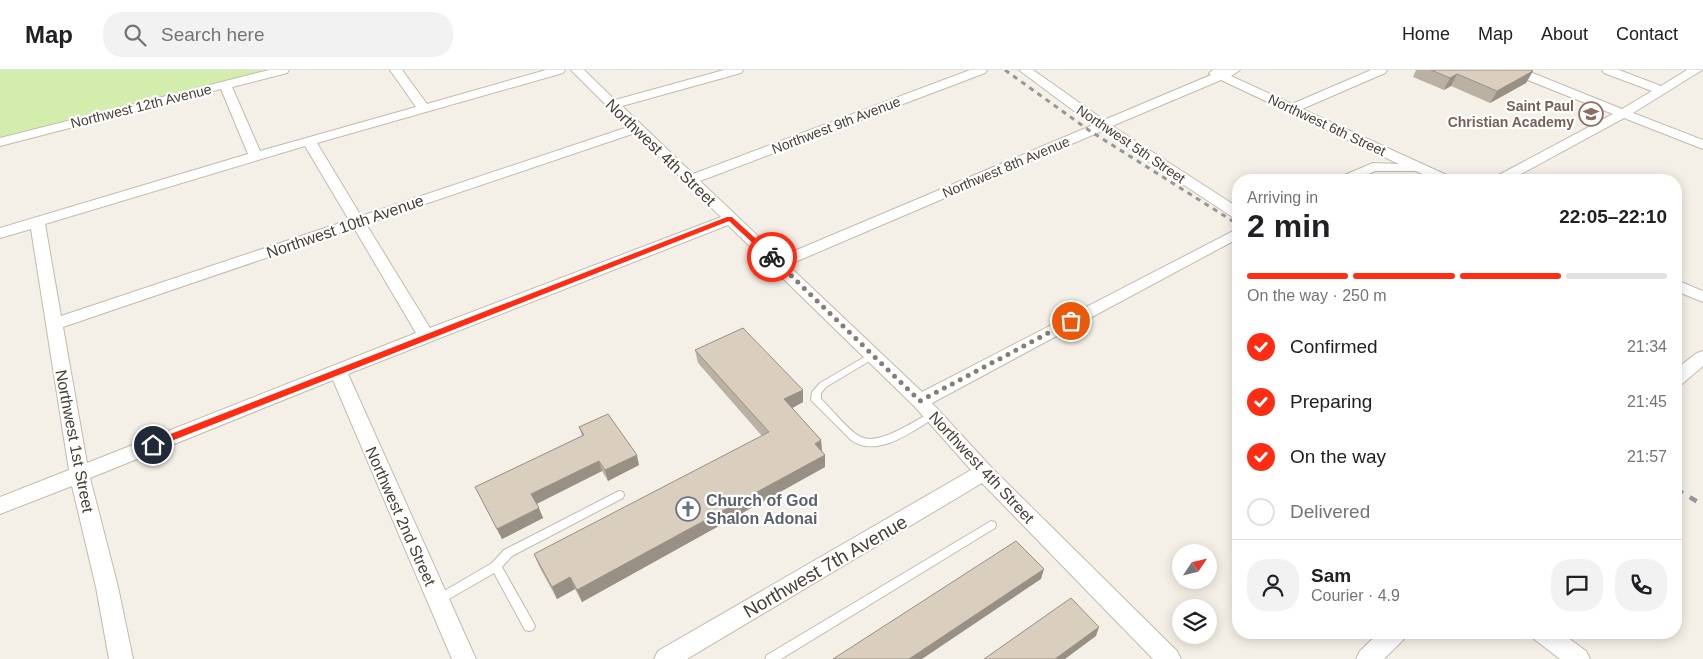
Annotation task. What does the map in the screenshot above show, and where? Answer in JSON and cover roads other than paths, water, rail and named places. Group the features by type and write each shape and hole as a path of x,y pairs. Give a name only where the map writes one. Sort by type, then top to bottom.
{"street":[{"name":"Northwest 12th Avenue","path":"0,142 225,84 259,73 282,70"},
{"path":"396,70 424,109"},
{"path":"0,233 256,156 559,70"},
{"name":"Northwest 4th Street","path":"577,70 920,401 984,472 1169,659"},
{"path":"612,105 737,70"},
{"name":"Northwest 9th Avenue","path":"690,180 982,70"},
{"name":"Northwest 5th Street","path":"1025,70 1103,126 1232,210"},
{"name":"Northwest 8th Avenue","path":"778,263 1103,126 1215,73 1234,70"},
{"path":"1291,109 1381,70"},
{"path":"1514,70 1703,145"},
{"path":"1608,70 1661,90"},
{"path":"1511,174 1624,113 1696,70"},
{"name":"Northwest 6th Street","path":"1215,73 1434,174"},
{"path":"225,84 256,156"},
{"name":"Northwest 10th Avenue","path":"54,324 637,128"},
{"path":"310,141 426,336"},
{"path":"1357,174 1373,166 1421,168"},
{"path":"0,506 426,336 730,219"},
{"name":"Northwest 1st Street","path":"37,221 79,474 108,588 121,659"},
{"path":"920,401 1232,236"},
{"path":"1682,288 1703,297"},
{"path":"1682,375 1703,357"},
{"name":"Northwest 2nd Street","path":"338,372 464,659"},
{"name":"Northwest 7th Avenue","path":"666,659 984,472"},
{"path":"1368,659 1389,639"},
{"path":"1551,639 1578,659"}],"lane":[{"path":"873,355 823,385 817,392 816,400 858,440 870,443 884,441 933,415"},
{"path":"438,600 496,566 508,553 619,495"},
{"path":"772,659 991,525"},
{"path":"496,566 529,626"}],"railway":[{"path":"1005,70 1090,131 1232,221"},
{"path":"1682,493 1703,505"}],"place":[{"name":"Saint Paul Christian Academy","path":"1591,114"},
{"name":"Church of God Shalon Adonai","path":"688,509"}]}
